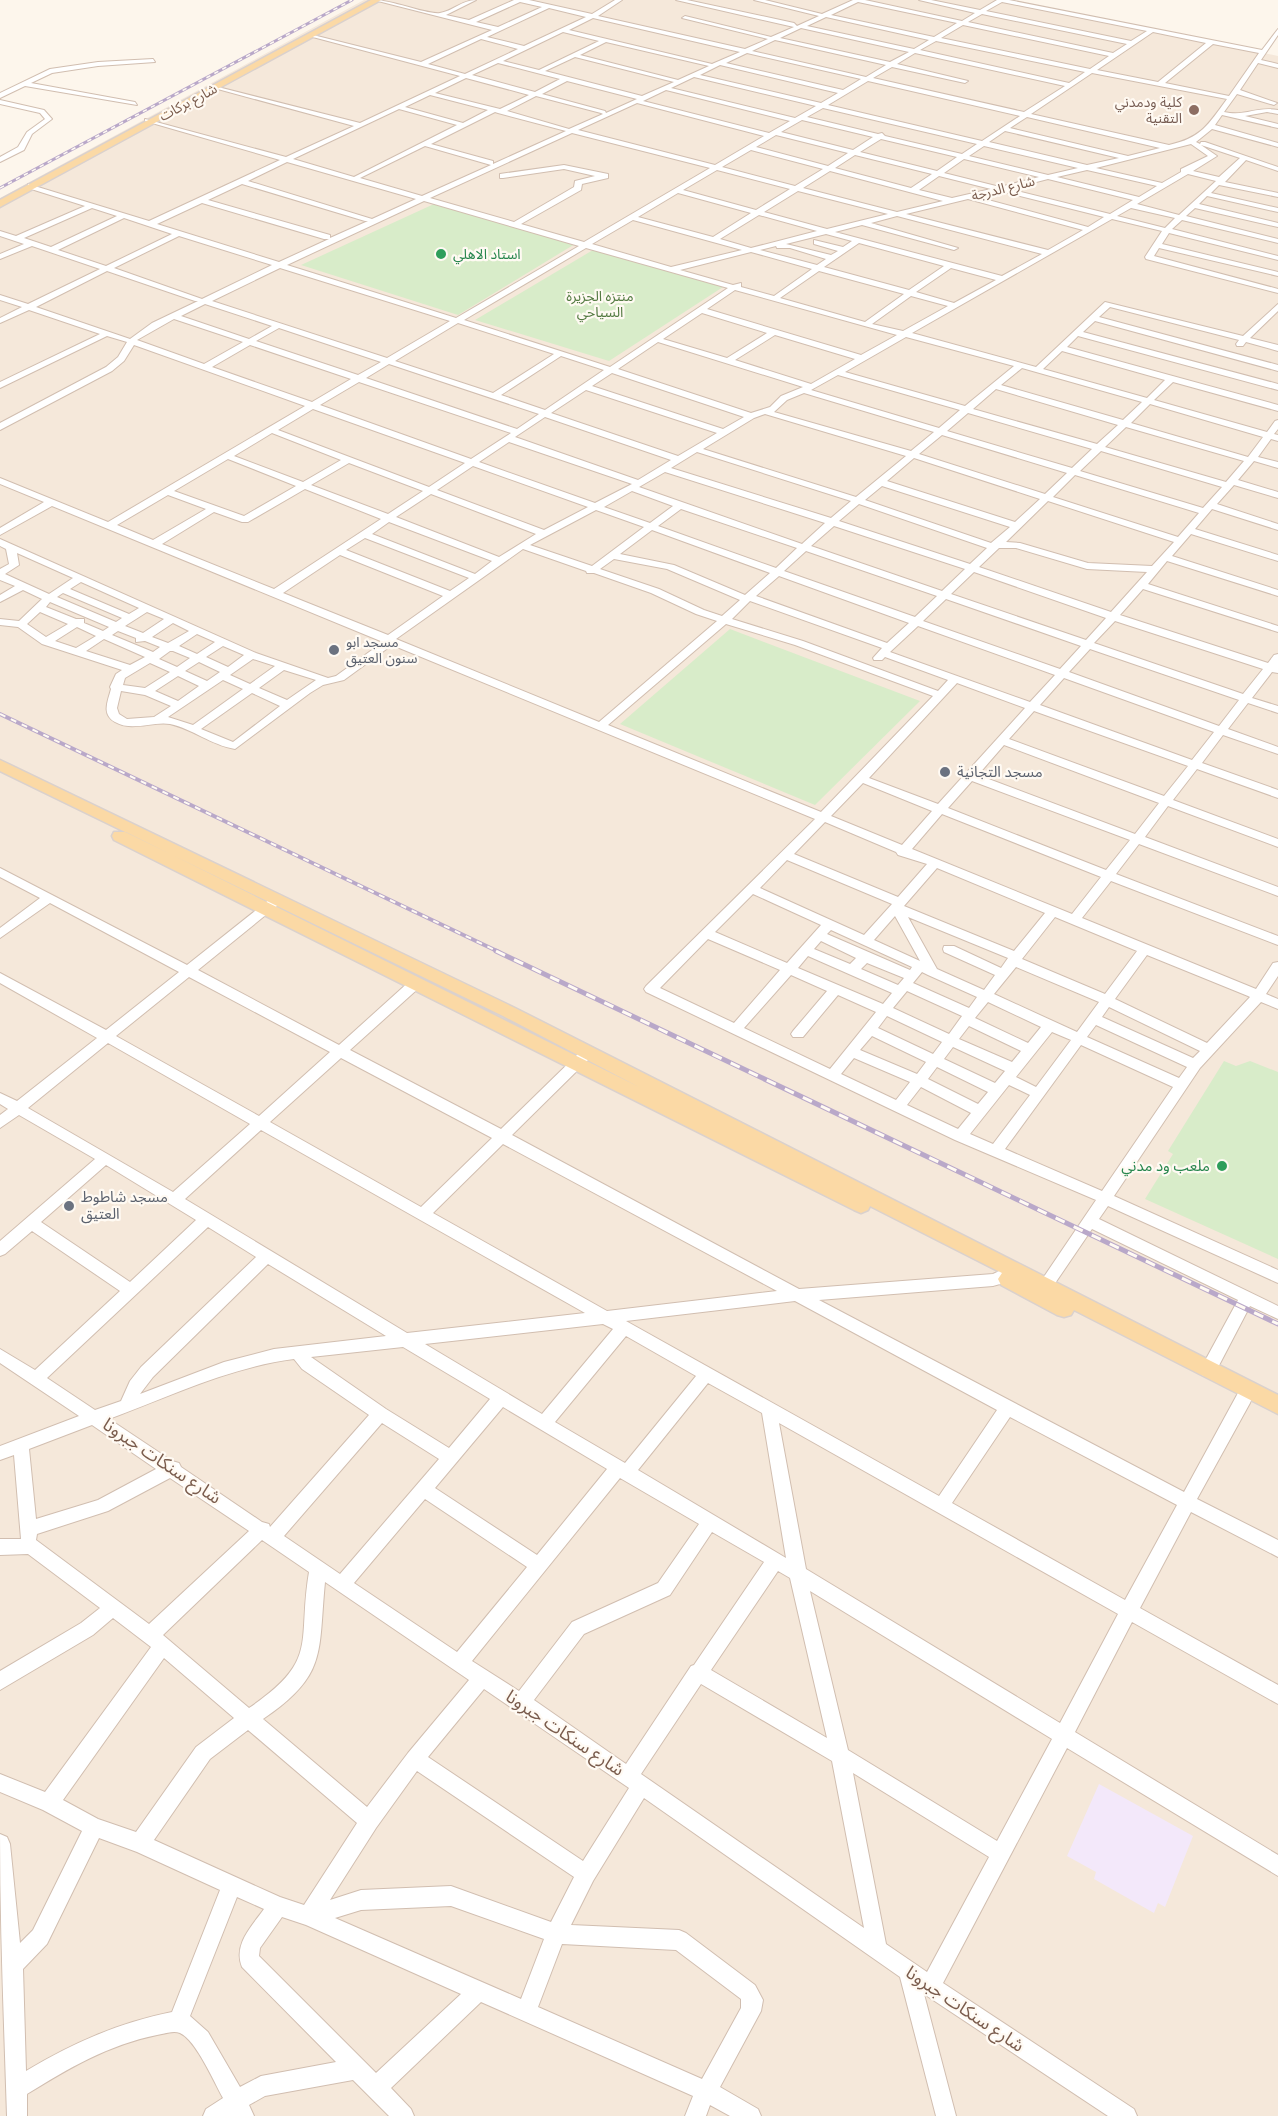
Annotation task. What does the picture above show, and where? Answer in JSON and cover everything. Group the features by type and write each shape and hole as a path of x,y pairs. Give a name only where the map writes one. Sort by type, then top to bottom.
{"main road":[{"name":"شارع بركات","path":"0,204 368,0"},
{"name":"شارع بركات","path":"0,199 377,0"},
{"path":"2,772 583,1057 1009,1273 1244,1398 1277,1406"},
{"path":"270,905 416,983 583,1057"},
{"path":"1043,1291 1208,1370 1277,1406"}],"street":[{"path":"377,0 498,29"},
{"path":"440,15 473,0"},
{"path":"471,22 520,0 1169,147"},
{"path":"150,224 593,16 619,0"},
{"path":"679,0 1071,85"},
{"path":"658,31 721,0"},
{"path":"757,0 1009,55 1160,84 1276,100"},
{"path":"275,265 327,237 569,130 603,112 638,99 849,0"},
{"path":"822,14 857,0 914,16 964,23 1113,55"},
{"path":"922,0 1132,44"},
{"path":"108,526 1001,0 1263,52"},
{"path":"420,65 549,6"},
{"path":"1028,44 1073,14"},
{"path":"678,21 771,38 893,65 970,78"},
{"path":"892,30 902,23"},
{"path":"561,30 709,64"},
{"path":"913,190 1152,30"},
{"path":"1194,141 1211,126 1263,52 1275,40 1278,31"},
{"path":"311,35 463,77 603,112"},
{"path":"644,50 674,35"},
{"path":"479,38 524,48"},
{"path":"541,71 605,40"},
{"path":"1160,84 1211,42"},
{"path":"940,95 1019,49"},
{"path":"0,424 109,369 120,359 129,340 141,327 742,51"},
{"path":"574,55 675,80"},
{"path":"0,96 46,73 61,69 153,61"},
{"path":"497,61 572,79 693,116 938,172 1275,257"},
{"path":"1257,61 1278,66"},
{"path":"719,63 845,93"},
{"path":"593,72 610,64"},
{"path":"733,105 805,65"},
{"path":"61,69 113,72"},
{"path":"693,75 1161,185"},
{"path":"357,177 464,124 534,94 584,76"},
{"path":"24,84 135,104"},
{"path":"216,87 359,125"},
{"path":"664,88 879,136 1139,199"},
{"path":"429,93 1048,253"},
{"path":"1267,110 1276,100"},
{"path":"0,102 42,111 49,119 29,133 21,148 0,160"},
{"path":"693,116 721,102"},
{"path":"398,107 464,124"},
{"path":"1231,115 1267,110 1278,112"},
{"path":"1220,114 1278,126"},
{"path":"151,120 736,286 1149,400"},
{"path":"714,240 902,123"},
{"path":"1211,126 1250,139 1278,145"},
{"path":"1004,129 1127,158"},
{"path":"1269,143 1278,135"},
{"name":"شارع الدرجة","path":"674,268 830,232 894,214 1194,141 1250,139"},
{"path":"1194,141 1278,169"},
{"path":"197,630 120,676 115,687 111,708 116,717 129,723 172,721 235,746 313,686 340,678 498,560 543,532 635,485 751,416 777,407 784,398 837,372 1002,279 1213,156 1194,141"},
{"path":"424,144 490,163"},
{"path":"751,148 952,201"},
{"path":"1245,158 1167,230 1149,257 1278,291"},
{"path":"286,159 357,177 588,244"},
{"path":"890,168 898,163"},
{"path":"503,176 564,167 605,176 579,182 578,188 517,223"},
{"path":"1184,171 1278,195"},
{"path":"873,180 881,174"},
{"path":"241,181 368,219"},
{"path":"31,186 275,265 612,369 751,416"},
{"path":"677,191 1002,279"},
{"path":"1207,194 1278,212 1242,249"},
{"path":"969,196 1088,229"},
{"path":"201,200 327,237"},
{"path":"1130,205 1278,242"},
{"path":"1194,205 1278,225"},
{"path":"15,239 91,206"},
{"path":"51,250 123,216"},
{"path":"633,218 954,305"},
{"path":"861,223 954,248"},
{"path":"809,251 830,232"},
{"path":"876,244 894,232"},
{"path":"0,321 179,233"},
{"path":"0,234 388,360 678,459"},
{"path":"937,260 972,234"},
{"path":"778,297 858,240"},
{"path":"817,242 844,250"},
{"path":"0,257 30,244"},
{"path":"772,244 833,258"},
{"path":"1157,245 1278,274"},
{"path":"1239,281 1275,257"},
{"path":"869,322 951,264"},
{"path":"276,593 736,286 1040,367 1274,436"},
{"path":"0,297 129,340 1060,675 1278,751"},
{"path":"129,340 202,300"},
{"path":"1040,367 1108,304 1278,348"},
{"path":"1197,385 1278,306"},
{"path":"701,310 861,358"},
{"path":"173,316 518,432"},
{"path":"1112,361 1159,317"},
{"path":"1093,318 1278,368"},
{"path":"205,367 279,325"},
{"path":"728,361 774,332"},
{"path":"0,385 108,333"},
{"path":"1077,333 1278,387"},
{"path":"656,339 1072,472 1278,527"},
{"path":"1061,348 1278,408"},
{"path":"494,396 561,353"},
{"path":"601,726 831,523 1020,365"},
{"path":"837,372 1278,495"},
{"path":"0,373 14,378"},
{"path":"868,668 942,594 1172,378"},
{"path":"995,386 1123,424 1278,465"},
{"path":"585,387 724,432"},
{"path":"766,411 1179,540"},
{"path":"902,852 1114,616 1206,508 1274,436 1278,423"},
{"path":"271,430 543,532"},
{"path":"508,438 635,485 680,505 1278,710"},
{"path":"695,449 994,546 1017,545 1087,566 1154,569"},
{"path":"226,456 498,560"},
{"path":"166,491 245,520 349,459"},
{"path":"663,468 905,545 969,569 1274,669"},
{"path":"0,481 1278,1004"},
{"path":"880,482 1016,525"},
{"path":"0,532 51,502"},
{"path":"591,571 680,505"},
{"path":"154,544 212,509"},
{"path":"1188,530 1278,558"},
{"path":"364,534 475,577"},
{"path":"0,542 252,655 281,667 328,681"},
{"path":"522,545 591,571 655,591 700,612 724,618 940,695"},
{"path":"0,556 12,549"},
{"path":"12,549 14,565 0,574 88,615 198,658 250,688 288,705"},
{"path":"339,551 450,595"},
{"path":"611,555 670,567 955,679 1278,794"},
{"path":"1165,557 1278,593"},
{"path":"21,624 49,598 80,578"},
{"path":"1141,585 1278,629"},
{"path":"0,599 22,586"},
{"path":"62,589 130,618"},
{"path":"38,607 131,646 177,672 206,685"},
{"path":"76,653 147,607"},
{"path":"46,642 88,615"},
{"path":"131,646 172,619"},
{"path":"0,622 21,624 46,642 130,669"},
{"path":"147,692 222,642"},
{"path":"157,720 252,655"},
{"path":"1074,920 1139,840 1245,699 1274,669 1278,657"},
{"path":"193,730 281,667"},
{"path":"955,679 824,819 651,989 960,1136 1107,1198 1278,1277"},
{"path":"115,687 147,692 178,705"},
{"path":"1003,741 1278,843"},
{"path":"971,776 1278,892"},
{"path":"862,779 1278,941"},
{"path":"786,855 1106,1000 1209,1050"},
{"path":"866,941 934,864"},
{"path":"0,872 503,1137 1007,1408 1278,1549"},
{"path":"752,889 866,941 969,1017 1030,1050"},
{"path":"0,934 49,898"},
{"path":"0,1123 270,905"},
{"path":"898,905 914,978"},
{"path":"898,1107 1052,912"},
{"path":"735,1030 829,924"},
{"path":"707,934 885,1010 1011,1074 1037,1093"},
{"path":"822,937 914,978"},
{"path":"950,949 1004,974"},
{"path":"996,1151 1145,949"},
{"path":"806,950 852,970 914,978 986,996 1181,1085"},
{"path":"852,970 865,957"},
{"path":"1043,1291 1195,1065 1259,996 1278,966"},
{"path":"0,977 1278,1695"},
{"path":"832,1076 914,978"},
{"path":"174,1200 416,983"},
{"path":"798,1034 836,989"},
{"path":"1092,1018 1195,1065"},
{"path":"960,1136 1050,1025"},
{"path":"869,1029 998,1090"},
{"path":"851,1052 919,1080 980,1111"},
{"path":"423,1214 583,1057"},
{"path":"0,1098 105,1158 622,1471 711,1521 1278,1866"},
{"path":"0,1250 105,1158"},
{"path":"37,1378 206,1220"},
{"path":"1091,1222 1278,1313"},
{"path":"31,1223 131,1290"},
{"path":"127,1404 136,1386 147,1372 267,1256"},
{"path":"0,1453 224,1369 274,1355 1009,1273"},
{"path":"1208,1370 1247,1298"},
{"path":"544,1423 624,1327"},
{"path":"298,1353 308,1364 380,1414 450,1457"},
{"name":"شارع سنكات جبرونا","path":"0,1355 268,1532 459,1663 521,1702 877,1947 930,1986 1127,2116"},
{"path":"459,1663 707,1373"},
{"path":"342,1584 501,1398"},
{"path":"930,1986 1063,1737 1127,1611 1244,1398"},
{"path":"940,1506 1007,1408"},
{"path":"770,1409 798,1575 841,1759 877,1947"},
{"path":"49,1803 156,1641 268,1532 380,1414"},
{"path":"21,1446 29,1537 112,1608 252,1719 369,1821"},
{"path":"0,1547 102,1506 172,1468"},
{"path":"423,1489 540,1566"},
{"path":"521,1702 578,1628 664,1589 711,1521"},
{"path":"526,2012 556,1934 635,1781 697,1672 775,1560"},
{"path":"140,1843 203,1753 215,1740 252,1719 294,1682 306,1666 312,1648 314,1588 318,1568"},
{"path":"0,1682 87,1629 112,1608"},
{"path":"697,1672 841,1759 916,1800 1001,1854"},
{"path":"308,1916 369,1821 415,1759 482,1678"},
{"path":"415,1759 586,1874"},
{"path":"0,1783 49,1803 93,1827 140,1843 278,1906 308,1916 706,2091 751,2116"},
{"path":"13,1965 40,1937 93,1827"},
{"path":"0,1844 13,1965 6,2012 16,2089 17,2116"},
{"path":"178,2021 232,1885"},
{"path":"308,1916 361,1900 451,1896 556,1934 679,1940 748,1992 753,2000 751,2011 706,2091 695,2116"},
{"path":"278,1906 250,1945 249,1960 404,2116"},
{"path":"908,1970 946,2116"},
{"path":"375,2088 478,1992"},
{"path":"16,2089 71,2055 104,2039 131,2030 178,2021 192,2028 201,2039 241,2109"},
{"path":"213,2116 241,2109 261,2086 355,2069"}],"shaded area":[{"path":"364,0 1013,0 1278,56 1278,2116 0,2116 0,198"},
{"path":"1099,1784 1193,1836 1165,1907 1158,1903 1154,1913 1094,1879 1096,1872 1067,1856"}],"green space":[{"name":"استاد الاهلي","path":"434,204 575,244 458,315 301,265"},
{"name":"منتزه الجزيرة السياحي","path":"593,250 723,287 609,361 475,320"},
{"path":"730,629 920,701 815,805 620,724"},
{"name":"ملعب ود مدني","path":"1224,1061 1236,1066 1250,1061 1278,1072 1278,1259 1145,1199 1173,1154 1168,1151"}],"railway":[{"path":"0,188 352,0"},
{"path":"0,714 499,952"},
{"path":"496,951 1278,1324"}],"place":[{"name":"كلية ودمدني التقنية","path":"1194,110"},
{"name":"استاد الاهلي","path":"441,254"},
{"name":"مسجد ابو سنون العتيق","path":"334,650"},
{"name":"مسجد التجانية","path":"945,772"},
{"name":"ملعب ود مدني","path":"1222,1166"},
{"name":"مسجد شاطوط العتيق","path":"69,1206"}]}
